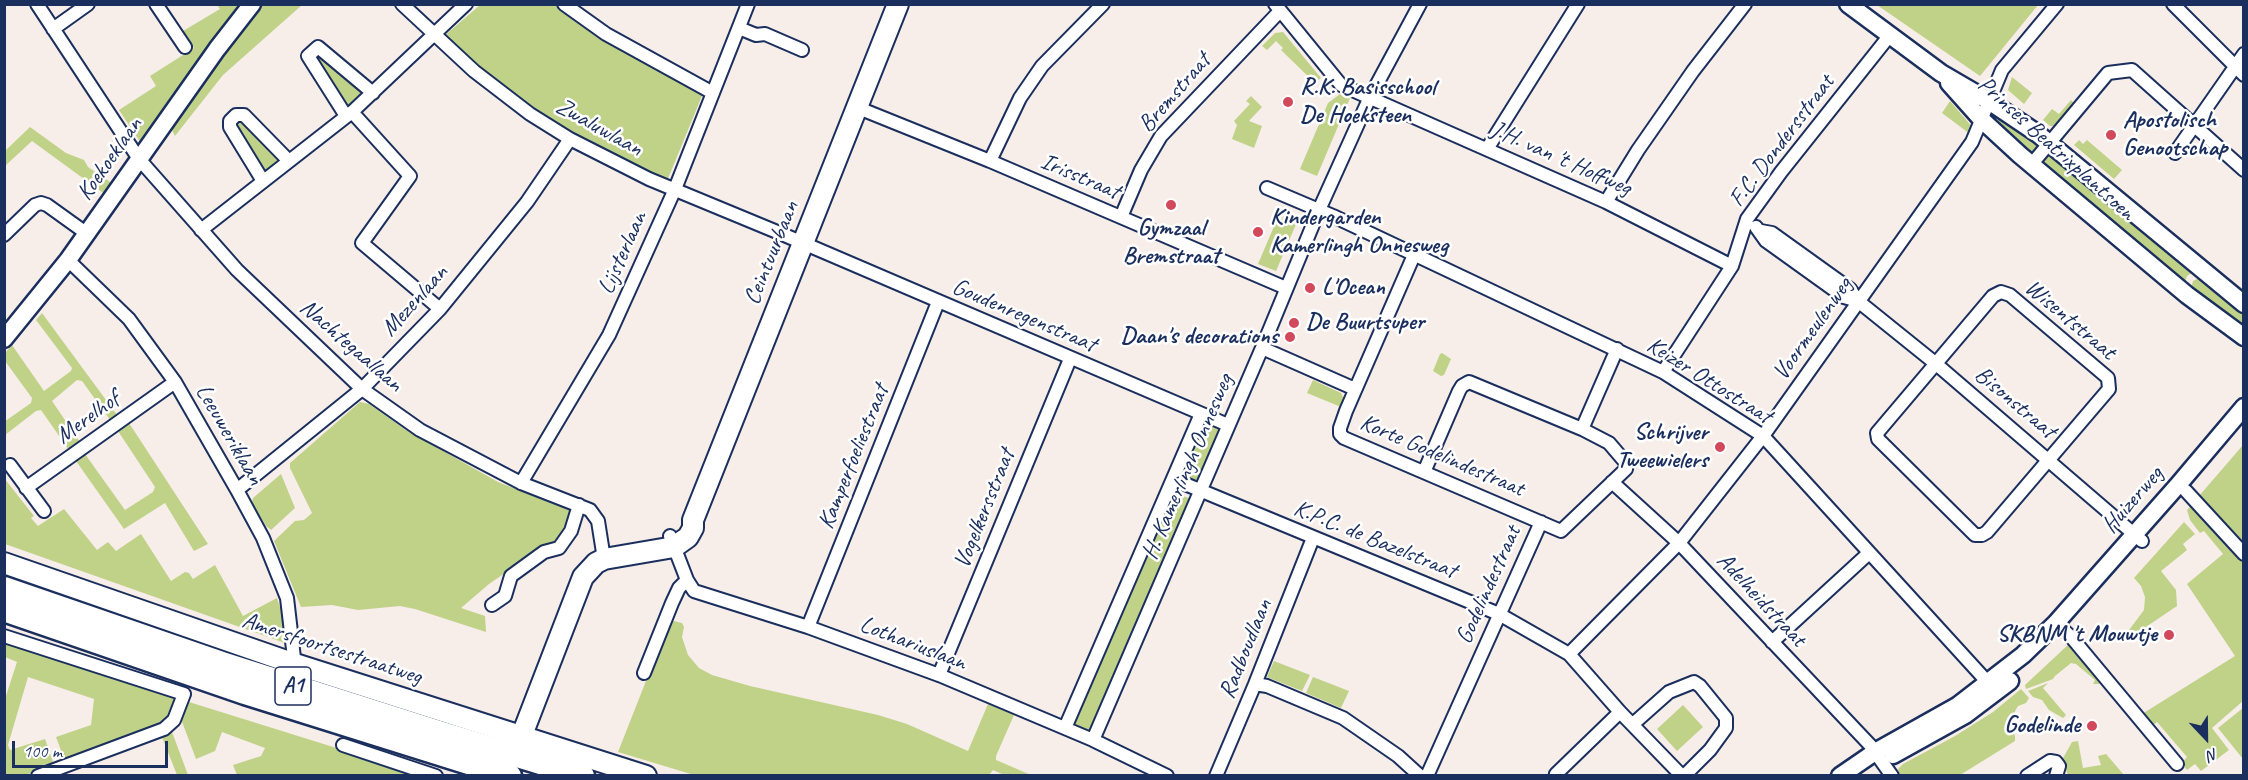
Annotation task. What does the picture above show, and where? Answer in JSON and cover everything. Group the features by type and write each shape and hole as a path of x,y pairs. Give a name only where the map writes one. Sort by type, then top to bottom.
{"highway":[{"name":"A1","path":"4,588 233,667 584,776"},
{"name":"A1","path":"4,610 245,693 510,776"}],"main road":[{"name":"Ceintuurbaan","path":"603,552 659,539 672,542 693,520 898,4"},
{"path":"516,733 578,586 603,552"},
{"name":"Amersfoortsestraatweg","path":"4,563 292,663 646,776"}],"street":[{"name":"Nachtegaallaan","path":"37,4 139,159 237,270 362,389 420,430 521,483 579,505 595,515 603,552"},
{"path":"53,29 88,4"},
{"path":"156,4 185,47"},
{"name":"Koekoeklaan","path":"4,339 68,260 217,49 252,4"},
{"name":"Zwaluwlaan","path":"402,4 433,35 501,93 570,138 649,179 804,245"},
{"path":"201,230 349,114 466,4"},
{"path":"564,4 606,34 713,93"},
{"name":"Lijsterlaan","path":"521,483 609,335 675,189 748,4"},
{"path":"990,161 1020,98 1037,74 1103,4"},
{"name":"H. Kamerlingh Onnesweg","path":"1093,740 1262,348 1318,210 1370,97 1420,4"},
{"path":"1487,149 1578,4"},
{"path":"1606,202 1638,150 1745,4"},
{"path":"1848,4 1941,73"},
{"name":"Voormeulenweg","path":"1569,654 1679,543 1763,436 1971,142 2002,70 2057,4"},
{"path":"2173,4 2239,71"},
{"name":"J.H. van 't Hoffweg","path":"1278,8 1341,85 1606,202 1732,266"},
{"name":"Bremstraat","path":"1121,217 1141,170 1161,136 1278,8"},
{"path":"739,28 756,35 765,34 802,50"},
{"name":"F.C. Dondersstraat","path":"1663,372 1732,266 1747,219 1781,172 1890,35"},
{"path":"373,93 318,47 308,56 349,114 410,176 362,243 440,309"},
{"path":"2175,153 2239,71 2244,54"},
{"path":"2031,165 2108,73 2132,70 2244,171"},
{"name":"Prinses Beatrixplantsoen","path":"1941,73 1989,101 2049,143 2244,304"},
{"name":"Prinses Beatrixplantsoen","path":"1941,73 1982,120 2031,165 2187,295 2244,338"},
{"name":"Irisstraat","path":"856,107 990,161 1286,288"},
{"path":"263,181 230,127 230,121 237,115 244,115 289,161"},
{"name":"Mezenlaan","path":"237,490 362,389 440,309 527,202 570,138"},
{"path":"1267,188 1318,210"},
{"path":"4,235 35,205 41,203 86,233"},
{"name":"Keizer Ottostraat","path":"1318,210 1663,372 1763,436 1990,690"},
{"path":"1747,219 1761,231 1766,241 1844,297 1858,301"},
{"name":"Goudenregenstraat","path":"804,245 1228,425"},
{"name":"Korte Godelindestraat","path":"1414,255 1355,389 1340,428 1340,434 1344,438 1541,522"},
{"name":"Leeuweriklaan","path":"68,260 129,319 174,382 237,490 263,538 287,598 294,658 292,663"},
{"path":"2187,295 2190,278 2205,271"},
{"name":"Wisentstraat","path":"1935,363 1993,296 2001,292 2019,302 2108,378 2109,388 2048,459"},
{"name":"Bisonstraat","path":"1858,301 1935,363 2138,538"},
{"name":"Kamperfoeliestraat","path":"808,627 938,302"},
{"path":"1262,348 1355,389"},
{"path":"1425,472 1459,391 1468,382 1582,429 1617,349"},
{"name":"Vogelkersstraat","path":"939,675 1070,359"},
{"path":"1935,363 1877,432 1878,439 1975,535 1987,532 2048,459"},
{"name":"Merelhof","path":"26,488 174,382"},
{"name":"Huizerweg","path":"1840,776 1878,756 1957,706 1990,690 2023,655 2060,626 2138,538 2244,407"},
{"name":"H. Kamerlingh Onnesweg","path":"1065,728 1201,414"},
{"name":"Huizerweg","path":"2138,538 2186,491 2244,425"},
{"name":"Godelindestraat","path":"1426,776 1541,522 1558,530 1566,529 1626,469 1625,459 1609,443 1582,429"},
{"path":"9,465 44,511"},
{"name":"K.P.C. de Bazelstraat","path":"1173,479 1499,614 1569,654 1620,712 1683,776 1710,750 1726,728 1726,718 1700,686 1694,682 1669,692 1633,724"},
{"name":"Adelheidstraat","path":"1612,482 1679,543 1878,756 1892,776"},
{"name":"Huizerweg","path":"2186,491 2244,554"},
{"path":"492,605 505,596 511,576 544,552 559,548 571,531 579,505"},
{"name":"Radboudlaan","path":"1216,776 1313,538"},
{"path":"644,673 672,603 679,588 687,580 672,542"},
{"path":"1772,642 1869,553"},
{"name":"Lothariuslaan","path":"687,580 694,591 808,627 939,675 1093,740 1167,776"},
{"path":"2060,626 2177,764"},
{"path":"4,636 184,694 174,720 164,729 38,776"},
{"path":"1255,684 1267,686 1342,718 1398,756 1420,776"},
{"path":"1557,776 1556,774 1620,712"},
{"path":"343,745 436,776"},
{"name":"Huizerweg","path":"1855,776 1878,756"},
{"path":"2034,774 2050,761 2056,762 2059,766 2056,776"}],"green space":[{"path":"217,5 242,5 141,143 119,110 156,86 150,76 194,48 183,31 220,9"},
{"path":"259,5 302,5 223,75 175,136 171,128"},
{"path":"480,5 556,5 600,36 704,91 667,181 663,181 552,123 494,81 443,37"},
{"path":"1877,5 2038,5 1980,76"},
{"path":"1283,32 1321,78 1315,83 1281,50 1283,48 1276,41 1267,50 1262,46 1275,33"},
{"path":"316,52 324,56 360,90 362,95 349,106 344,105 315,65"},
{"path":"2012,77 2032,93 2024,104 2008,90"},
{"path":"1340,94 1350,98 1317,176 1300,169 1328,103"},
{"path":"1251,96 1262,107 1249,121 1262,126 1254,148 1232,139 1237,125 1234,121 1250,104 1246,101"},
{"path":"2071,100 2074,103 2055,126 2050,126 2043,120 2052,109 2059,114"},
{"path":"1950,101 1974,129 1970,134 1942,113"},
{"path":"2002,114 2037,137 2040,146 2033,155 2028,156 1994,125"},
{"path":"239,120 243,120 279,160 280,164 265,175 236,125"},
{"path":"30,127 66,153 84,160 88,167 113,184 106,195 32,141 5,166 5,151"},
{"path":"2079,140 2083,144 2087,140 2122,170 2114,179 2074,145"},
{"path":"2050,152 2196,270 2187,276 2183,287 2040,164 2041,158"},
{"path":"1283,216 1297,222 1276,271 1258,264 1278,217 1282,219"},
{"path":"2203,276 2243,308 2243,333 2190,292 2193,281"},
{"path":"42,313 120,419 113,424 82,381 77,380 52,401 82,445 71,453 41,410 36,411 5,435 4,422 31,403 32,398 5,361 5,353 12,345 44,391 72,368 36,320"},
{"path":"1442,353 1451,359 1444,375 1441,376 1433,371"},
{"path":"1313,380 1341,393 1343,397 1341,407 1307,393"},
{"path":"360,402 369,404 406,430 498,482 571,511 564,534 558,543 552,546 547,544 489,584 461,608 485,616 486,632 400,606 358,610 332,605 301,607 274,541 295,521 304,520 312,513 290,468 290,463"},
{"path":"1211,422 1217,424 1221,429 1199,479 1193,480 1187,477 1185,471 1203,426"},
{"path":"129,423 208,544 194,551 165,503 124,529 76,461 85,454 125,510 153,492 155,487 118,431"},
{"path":"2243,445 2243,551 2199,496"},
{"path":"281,474 295,508 271,530 252,503 253,498"},
{"path":"4,478 34,516 31,518 38,526 64,509 97,550 108,542 116,551 141,534 171,581 185,572 189,573 193,579 215,565 243,616 277,598 286,627 285,643 5,544"},
{"path":"1173,492 1191,499 1091,732 1074,725 1075,720"},
{"path":"2194,502 2243,560 2243,701 2212,728 2229,750 2201,771 2195,764 2187,770 2182,763 2187,757 2157,722 2152,726 2142,714 2235,656 2187,584 2223,554 2204,531 2200,533 2190,520 2187,510"},
{"path":"2184,522 2195,534 2183,544 2187,550 2161,571 2176,590 2177,606 2131,639 2128,636 2129,630 2144,610 2145,597 2141,586 2134,578"},
{"path":"670,620 682,623 684,627 682,637 688,655 699,668 712,675 878,715 907,724 968,751 988,704 1014,715 996,760 1031,775 1004,775 993,770 988,776 694,775 618,752"},
{"path":"5,640 175,698 170,712 162,725 65,761 56,737 91,725 94,699 28,677 8,745 10,750 45,739 54,765 25,775 5,775 5,699 17,662 5,657"},
{"path":"2069,644 2101,681 2099,684 2093,684 2095,680 2076,664 2071,663 2053,679 2026,689 2025,685"},
{"path":"1274,661 1310,675 1302,691 1267,677"},
{"path":"1313,677 1349,691 1341,708 1306,693"},
{"path":"2048,683 2043,688 2066,715 2063,718 2049,710 2042,700 2033,697 2028,691"},
{"path":"2021,689 2029,698 2026,703 2018,706 2015,717 2009,724 2015,741 1960,775 1899,775 1898,769 1903,764 1993,712"},
{"path":"189,702 423,775 237,775 233,765 261,756 265,748 222,732 215,751 196,759 181,719"},
{"path":"1683,705 1703,727 1677,751 1657,729"},
{"path":"2243,708 2243,759 2218,728"},
{"path":"172,732 188,775 177,775 162,737"},
{"path":"2078,741 2083,768 2101,765 2098,756 2106,754 2124,775 2068,775 2062,760 2072,742"}],"place":[{"name":"R.K. Basisschool De Hoeksteen","path":"1288,102"},
{"name":"Apostolisch Genootschap","path":"2111,135"},
{"name":"Gymzaal Bremstraat","path":"1171,205"},
{"name":"Kindergarden Kamerlingh Onnesweg","path":"1258,232"},
{"name":"L'Ocean","path":"1310,288"},
{"name":"De Buurtsuper","path":"1294,323"},
{"name":"Daan's decorations","path":"1290,337"},
{"name":"Schrijver Tweewielers","path":"1720,447"},
{"name":"SKBNM 't Mouwtje","path":"2169,635"},
{"name":"Godelinde","path":"2092,726"}]}
